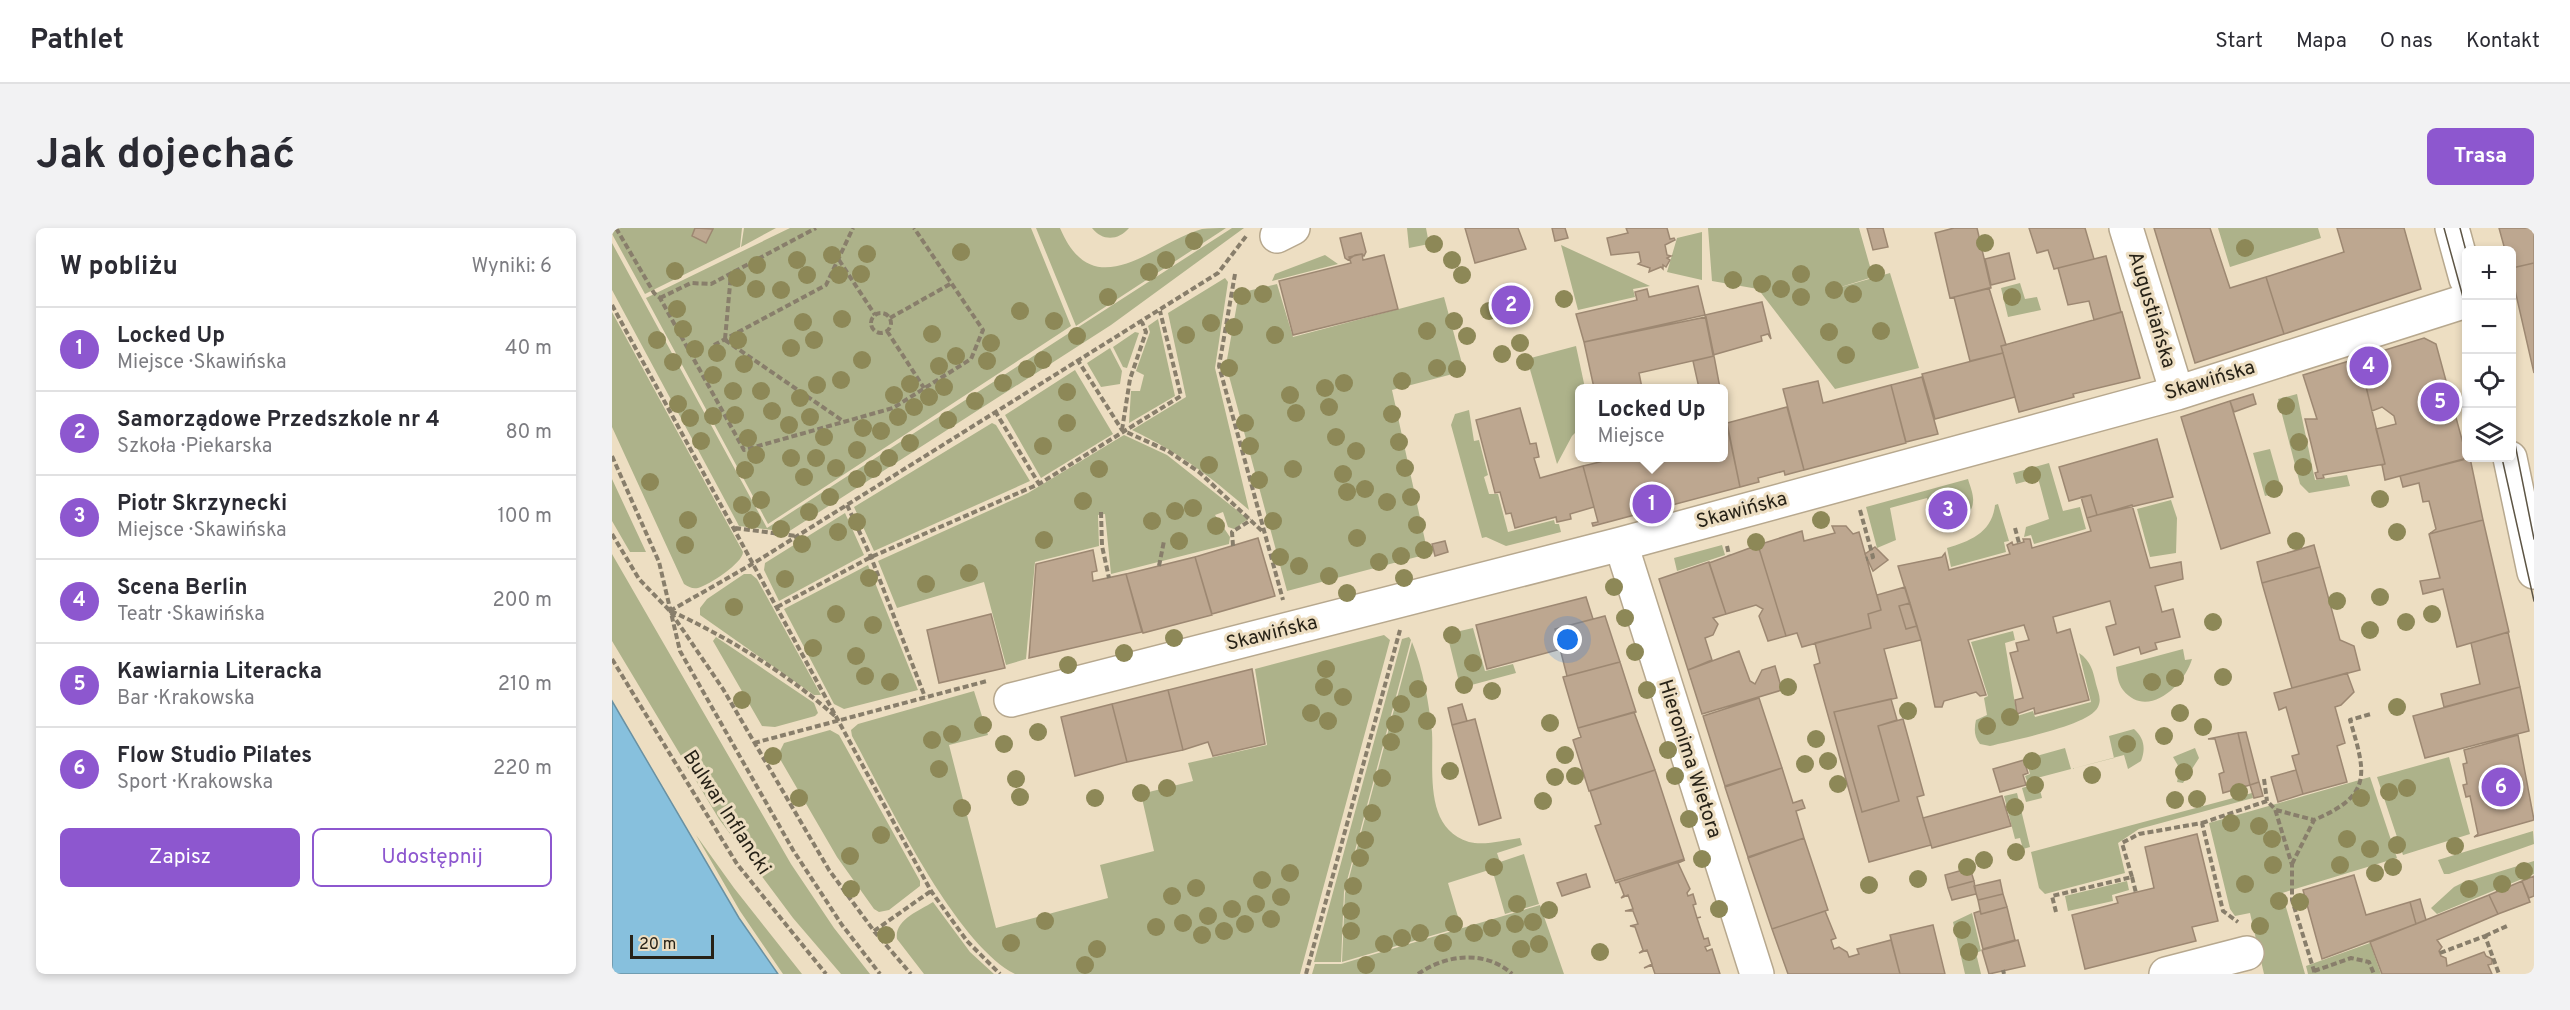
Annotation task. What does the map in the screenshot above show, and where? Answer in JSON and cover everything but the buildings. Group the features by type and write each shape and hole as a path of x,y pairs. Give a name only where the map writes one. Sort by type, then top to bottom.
{"street":[{"name":"Augustiańska","path":"2126,228 2176,393"},
{"path":"2452,228 2462,264"},
{"name":"Skawińska","path":"1003,690 1621,544 2176,393 2462,302"},
{"path":"2512,462 2527,499 2534,572"},
{"name":"Hieronima Wietora","path":"1621,544 1757,974"},
{"path":"2166,974 2243,937"}],"path":[{"path":"616,228 654,293 660,298 744,450 893,408 971,359 983,330 914,228"},
{"path":"660,298 691,283 711,284 816,228"},
{"path":"714,345 826,285 853,228"},
{"path":"670,611 754,563 1077,359 1142,322 1218,273 1244,236 1273,232"},
{"path":"839,259 875,315"},
{"path":"724,340 731,274"},
{"path":"1235,274 1219,366 1283,601"},
{"path":"890,318 952,283"},
{"path":"612,305 931,891 967,941 1000,974"},
{"path":"777,607 871,557 1039,484 1122,430 1181,396 1160,310"},
{"path":"882,313 890,318 891,324 887,331 881,333 873,329 871,323 875,315 882,313"},
{"path":"1122,430 1130,379 1146,332 1142,322"},
{"path":"887,331 924,388"},
{"path":"724,340 843,422"},
{"path":"1077,359 1122,430 1168,451 1199,471 1263,531"},
{"path":"995,411 1039,484"},
{"path":"612,456 659,562 680,651 793,850 842,925 880,974"},
{"path":"847,505 871,557 925,697"},
{"path":"1101,512 1102,546 1108,578"},
{"path":"1862,517 1873,557 1866,559"},
{"path":"1233,546 1232,532 1251,520"},
{"path":"735,528 797,536"},
{"path":"2015,528 2019,543"},
{"path":"612,534 639,579 670,611 723,689 829,870 874,931 911,974"},
{"path":"1160,566 1164,541"},
{"path":"670,611 715,631 819,703 838,720"},
{"path":"1305,974 1401,627"},
{"name":"Bulwar Inflancki","path":"612,659 737,864 826,974"},
{"path":"754,743 925,697 1003,690"},
{"path":"2275,809 2314,820 2342,808 2363,777 2361,759 2350,720 2371,714"},
{"path":"2264,779 2267,801 2275,809 2292,865 2292,900 2314,972 2351,958 2368,962 2374,974"},
{"path":"2136,893 2122,843 2139,834 2202,823 2267,801"},
{"path":"2292,865 2314,820"},
{"path":"2202,823 2223,911 2243,937"},
{"path":"2056,912 2052,896 2132,877"},
{"path":"874,931 931,891"},
{"path":"2440,953 2507,926"},
{"path":"2485,936 2499,974"},
{"path":"1418,974 1440,962 1462,957 1494,962 1512,974"}],"green space":[{"path":"612,228 742,228 740,247 645,294 612,234"},
{"path":"744,228 776,228 741,247"},
{"path":"790,228 1031,228 1071,326 768,524 646,298"},
{"path":"1036,228 1060,228 1074,252 1090,264 1107,267 1126,264 1202,229 1226,228 1076,326"},
{"path":"1092,228 1129,228 1120,235 1110,238 1100,235"},
{"path":"1232,228 1244,228 1111,325 788,532 739,526 612,290 612,243 767,528"},
{"path":"1407,228 1426,228 1429,244 1409,248"},
{"path":"1708,228 1859,228 1873,277 1831,290 1890,273 1919,368 1835,389 1758,289 1712,281"},
{"path":"2218,228 2318,228 2321,238 2230,267"},
{"path":"1702,232 1702,280 1667,272 1677,238"},
{"path":"1561,245 1650,286 1633,289 1635,297 1578,310"},
{"path":"1325,255 1338,264 1272,281 1275,274"},
{"path":"1225,278 1228,282 1215,368 1249,510 1194,466 1132,430 1186,397 1168,313"},
{"path":"2020,283 2025,299 2037,297 2041,310 2008,317 2001,288"},
{"path":"1277,284 1293,337 1444,297 1464,371 1392,390 1428,554 1287,591 1226,365 1239,293"},
{"path":"612,312 743,552 742,557 732,567 698,588 684,584 612,427"},
{"path":"1158,319 1175,396 1129,423 1131,391 1140,391 1144,375 1136,371 1150,332 1148,326"},
{"path":"1135,332 1139,333 1127,368 1123,367 1113,347"},
{"path":"1576,346 1584,384 1575,384 1575,433 1557,464 1527,359"},
{"path":"1110,348 1122,371 1120,384 1101,387 1087,363"},
{"path":"1075,370 1113,434 1041,478 1005,415"},
{"path":"2297,394 2315,480 2347,475 2350,486 2309,493 2300,484 2278,399"},
{"path":"1469,410 1474,441 1479,440 1488,475 1484,477 1489,494 1498,494 1508,532 1554,520 1555,524 1559,524 1561,532 1506,546 1486,537 1482,538 1451,425 1455,414"},
{"path":"992,423 996,425 1030,481 874,551 854,507"},
{"path":"1124,435 1167,455 1248,519 1234,529 1228,527 1223,512 1215,515 1230,537 1229,544 1111,574 1105,514 1098,515 1099,546 1035,562 1026,659 1006,665 984,582 897,608 878,561 1028,493"},
{"path":"2270,449 2282,491 2265,496 2253,453"},
{"path":"2049,463 2063,511 2080,507 2086,529 2034,544 2031,535 2024,537 2026,527 2049,519 2038,478 2016,484 2013,473"},
{"path":"612,479 646,552 630,552 612,521"},
{"path":"1968,479 1973,502 1972,508 1963,519 1951,523 1939,521 1933,514 1927,498 1890,508 1896,540 1877,548 1866,507"},
{"path":"2171,500 2177,518 2176,553 2150,557 2137,509"},
{"path":"1998,504 2009,541 2004,542 2006,552 1951,567 1947,548 1972,539 1985,529 1993,515 1995,505"},
{"path":"845,513 864,555 779,601 764,570 765,563"},
{"path":"1722,545 1725,555 1677,571 1674,558"},
{"path":"612,554 791,864 834,928 870,974 841,974 793,918 719,819 612,641"},
{"path":"868,565 918,690 844,709 834,704 784,609"},
{"path":"744,574 751,574 757,579 821,695 814,695 700,615 700,608 707,599"},
{"path":"1473,628 1485,671 1513,664 1516,673 1464,687 1458,678 1447,634"},
{"path":"2013,631 2015,640 2005,643 2017,716 2033,711 2035,717 2091,702 2079,653 2089,663 2100,701 2092,714 2066,726 1990,746 1980,744 1976,736 1975,723 1976,720 1987,715 1984,698 1988,696 1971,642"},
{"path":"1384,635 1390,640 1300,974 1015,974 992,957 969,932 946,901 923,867 852,736 851,730 858,724 974,691 988,735 949,745 996,928 1108,898 1100,865 1154,851 1141,794 1193,781 1188,763 1267,745 1255,669"},
{"path":"716,637 814,703 818,713 815,716 775,727 762,726 713,641"},
{"path":"1409,637 1411,640 1344,892 1341,962 1314,962 1402,639"},
{"path":"1412,642 1429,710 1434,796 1444,824 1454,835 1469,842 1488,843 1520,838 1522,845 1497,853 1500,862 1524,854 1539,904 1505,914 1492,869 1448,883 1461,927 1342,962 1345,893"},
{"path":"2183,649 2185,660 2192,659 2188,669 2173,689 2164,696 2143,702 2133,698 2121,688 2116,667"},
{"path":"2134,729 2143,744 2141,761 2128,769 2124,755 2114,758 2109,736"},
{"path":"830,730 839,735 920,881 920,886 889,910 879,912 874,909 837,857 780,759 779,753 784,743"},
{"path":"2065,748 2072,769 2037,778 2042,798 2026,802 2022,788 2029,786 2025,776 2030,774 2026,759"},
{"path":"2195,748 2199,758 2183,783 2177,782 2180,769 2173,757"},
{"path":"2449,757 2470,834 2403,855 2377,777"},
{"path":"2370,777 2397,858 2282,893 2305,974 2264,974 2250,913 2235,916 2230,909 2209,823"},
{"path":"2017,793 2030,847 2023,849 2020,838 2015,839 2004,796"},
{"path":"2252,793 2253,798 2139,829 2118,843 2125,873 2045,894 2039,888 2031,852"},
{"path":"2533,831 2534,844 2449,874 2444,874 2438,860"},
{"path":"696,835 734,888 802,974 783,974 740,911"},
{"path":"2534,861 2534,874 2437,914 2431,908 2454,887 2462,883"},
{"path":"2127,881 2129,890 2112,895 2113,901 2068,911 2065,896"},
{"path":"933,902 970,952 994,974 924,974 897,939 897,932 903,921"},
{"path":"1540,905 1564,974 1312,974 1315,964 1341,964"},
{"path":"1972,913 1981,951 1976,953 1981,974 1965,974 1953,922"},
{"path":"2370,943 2381,974 2308,974 2306,966"}],"water":[{"path":"612,701 739,918 778,974 612,974"}],"tram line":[{"path":"2444,228 2464,300"},
{"path":"2460,228 2465,246"},
{"path":"2516,449 2534,539"},
{"path":"2503,462 2534,601"}],"place":[{"name":"Samorządowe Przedszkole nr 4","path":"1511,305"},
{"name":"Scena Berlin","path":"2369,366"},
{"name":"Kawiarnia Literacka","path":"2440,402"},
{"name":"Locked Up","path":"1652,504"},
{"name":"Piotr Skrzynecki","path":"1948,510"},
{"name":"Flow Studio Pilates","path":"2501,787"}]}
